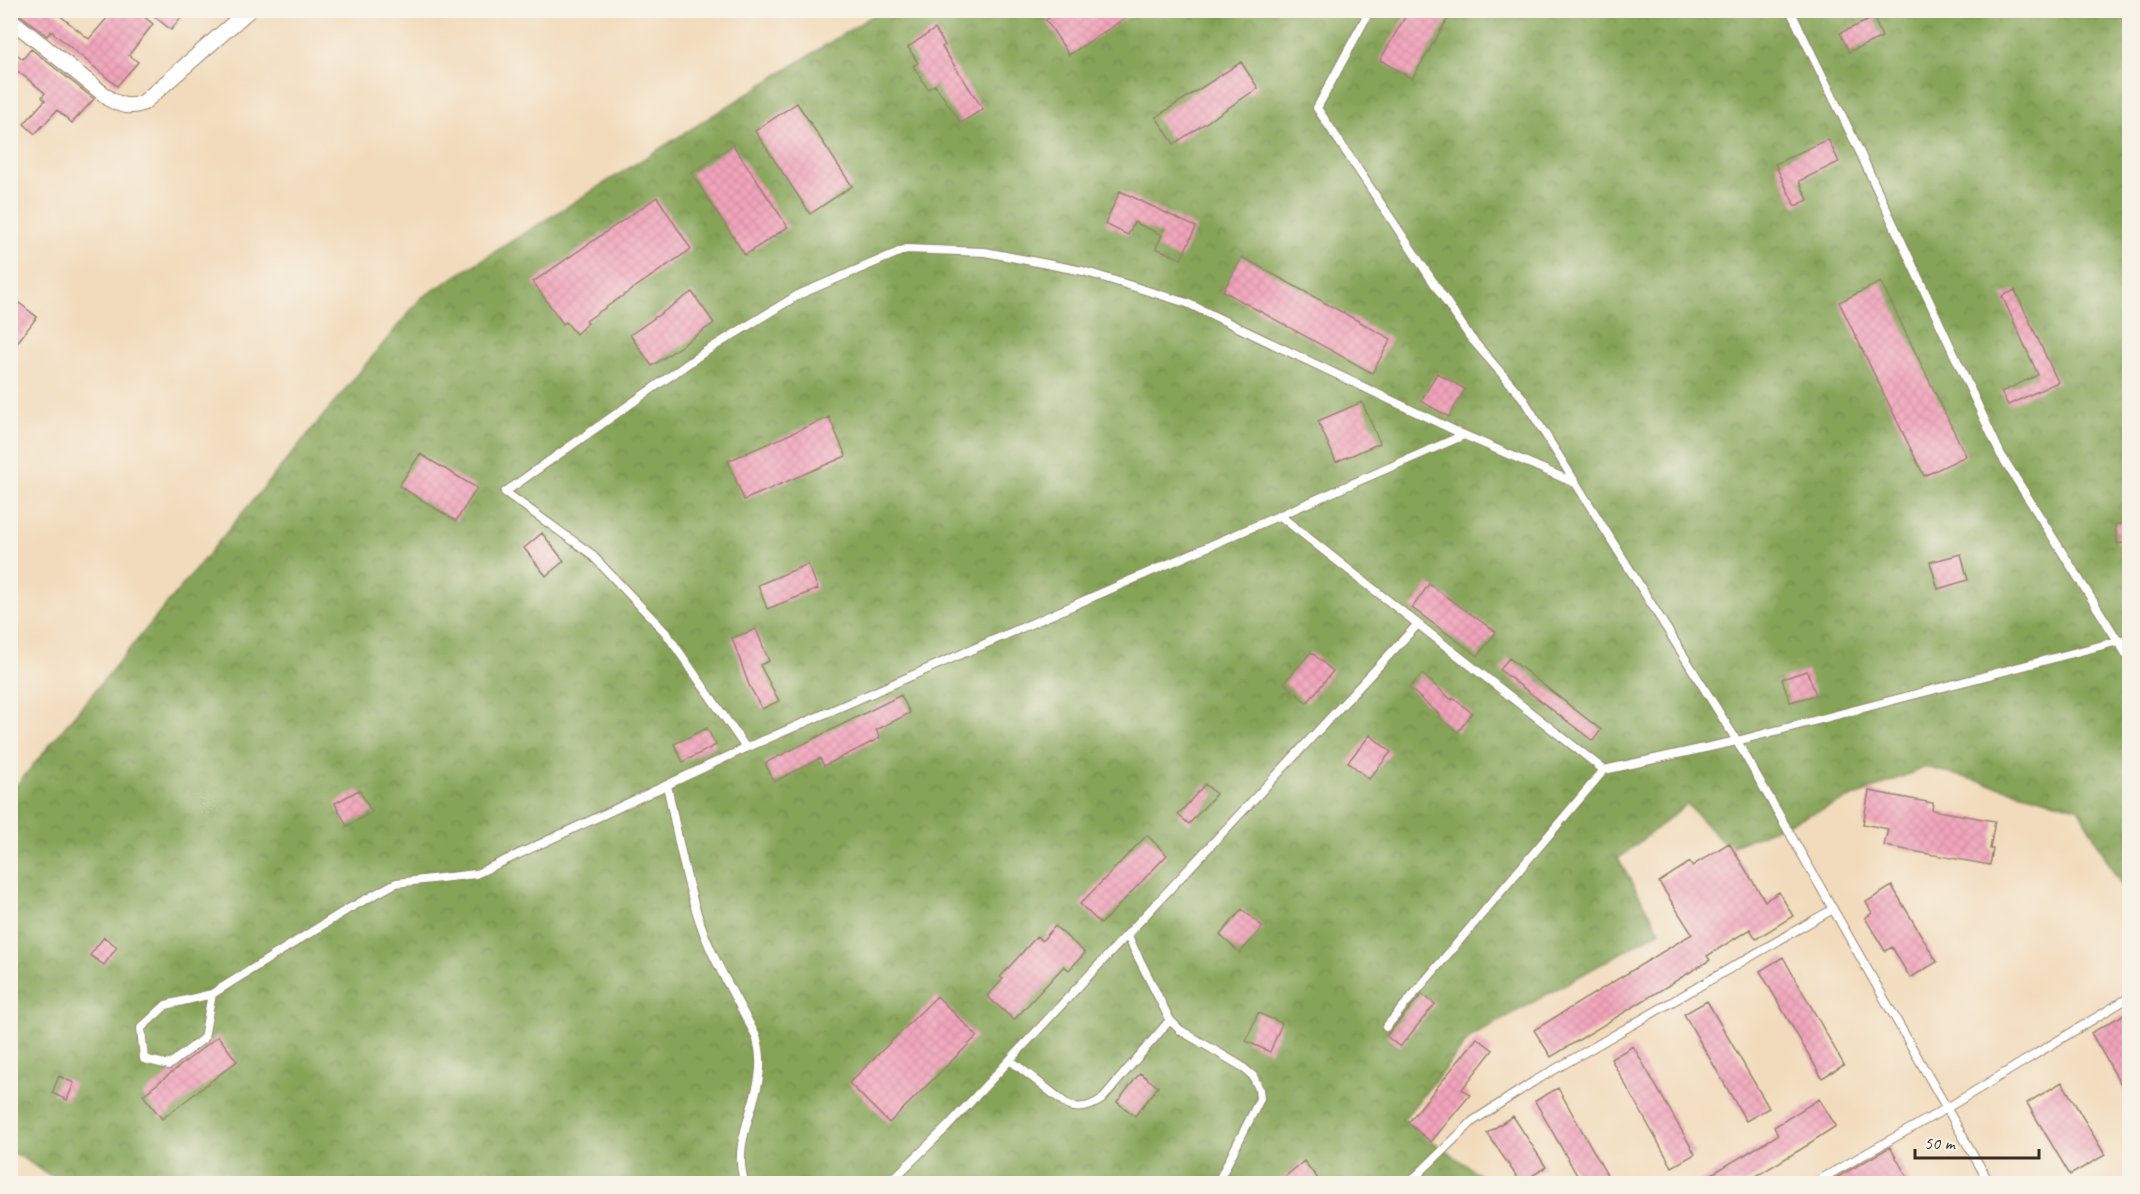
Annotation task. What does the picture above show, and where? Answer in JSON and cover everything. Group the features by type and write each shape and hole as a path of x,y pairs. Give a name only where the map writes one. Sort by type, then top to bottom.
{"street":[{"path":"10,19 111,100 124,107 133,107 143,103 249,10"}],"lane":[{"path":"1370,10 1317,108 1470,337 1522,397 1737,741 1990,1184"},
{"path":"1790,10 1856,144 2001,455 2130,660"},
{"path":"746,748 666,633 590,553 505,492 703,353 798,295 906,249 985,252 1083,272 1187,303 1464,435 1575,483"},
{"path":"212,994 204,1038 169,1065 144,1059 141,1028 166,1005 212,994 348,909 396,883 477,874 746,748 1464,435"},
{"path":"1279,515 1604,770"},
{"path":"888,1184 947,1127 1418,624"},
{"path":"1386,1027 1604,770 1737,741 2130,638"},
{"path":"667,785 677,834 697,909 711,949 761,1048 762,1067 759,1086 740,1153 745,1184"},
{"path":"1408,1184 1473,1121 1533,1082 1833,909"},
{"path":"1127,935 1170,1020 1180,1030 1241,1066 1252,1076 1259,1089 1260,1099 1217,1184"},
{"path":"1812,1184 1947,1108 2130,997"},
{"path":"1010,1060 1069,1106 1076,1108 1093,1105 1102,1100 1170,1020"}],"green space":[{"path":"880,11 2129,11 2129,899 2078,808 1926,767 1728,848 1687,804 1618,859 1660,931 1471,1037 1403,1120 1491,1183 63,1183 11,1151 10,793 421,298"}],"building":[{"path":"14,10 53,10 89,39 114,10 136,10 153,24 129,55 138,62 117,86 51,31 47,36"},
{"path":"147,10 187,10 171,30"},
{"path":"1061,10 1138,10 1069,55 1046,20"},
{"path":"1409,10 1453,10 1412,79 1380,60"},
{"path":"1874,18 1882,37 1849,52 1840,33"},
{"path":"935,29 945,45 942,47 983,109 961,123 935,85 928,89 913,66 918,63 908,47"},
{"path":"10,49 23,59 31,49 94,99 72,123 57,110 35,134 24,124 45,100 42,97 45,93 10,65"},
{"path":"1241,62 1258,88 1174,144 1156,117"},
{"path":"797,103 852,186 810,214 755,131"},
{"path":"1828,139 1839,162 1799,181 1808,200 1795,206 1775,164"},
{"path":"733,145 788,227 745,255 691,173"},
{"path":"1120,191 1196,227 1181,259 1156,248 1162,235 1134,222 1128,235 1105,224"},
{"path":"657,197 691,249 586,321 588,323 576,334 566,322 563,324 533,282"},
{"path":"1242,257 1391,339 1372,373 1223,291"},
{"path":"1881,282 1966,456 1924,476 1839,302"},
{"path":"2015,290 2058,382 2008,405 2001,392 2038,375 2002,296"},
{"path":"692,292 714,323 652,366 630,335"},
{"path":"10,296 37,317 10,352"},
{"path":"1437,373 1465,389 1449,417 1421,401"},
{"path":"1362,402 1380,443 1336,462 1318,421"},
{"path":"829,417 846,456 744,500 728,461"},
{"path":"420,454 477,488 456,521 399,486"},
{"path":"2130,523 2130,542 2117,544 2115,524"},
{"path":"542,533 564,561 546,576 524,548"},
{"path":"1961,554 1968,580 1938,589 1930,562"},
{"path":"808,564 818,589 767,609 758,585"},
{"path":"1429,584 1496,632 1478,656 1412,608"},
{"path":"756,629 769,661 760,665 779,701 762,709 749,685 732,638"},
{"path":"1311,652 1333,671 1307,703 1284,683"},
{"path":"1509,658 1601,730 1593,741 1500,670"},
{"path":"1807,671 1816,695 1790,702 1782,679"},
{"path":"1422,674 1452,700 1453,698 1472,713 1458,732 1438,717 1440,715 1409,688"},
{"path":"901,695 910,713 876,730 880,738 824,766 820,758 774,782 765,763"},
{"path":"707,728 716,745 683,762 674,744"},
{"path":"1370,735 1391,752 1369,779 1348,762"},
{"path":"1205,784 1216,794 1189,824 1178,815"},
{"path":"359,790 372,812 347,826 335,803"},
{"path":"1869,791 1933,803 1932,810 1995,821 1990,849 1993,849 1990,865 1884,846 1888,829 1863,824"},
{"path":"1147,835 1167,855 1101,924 1080,904"},
{"path":"1729,843 1765,901 1779,892 1793,916 1756,939 1750,929 1707,956 1710,960 1551,1057 1534,1030 1692,934 1659,882 1690,862 1692,866"},
{"path":"1892,886 1937,962 1910,978 1892,947 1885,951 1865,918 1872,913 1866,902"},
{"path":"1242,909 1263,927 1240,953 1220,935"},
{"path":"1055,926 1085,953 1069,970 1064,966 1014,1020 987,996 1003,979 1000,977 1037,936 1042,941"},
{"path":"104,937 117,947 104,965 90,955"},
{"path":"1783,957 1844,1065 1822,1078 1760,971"},
{"path":"1422,994 1435,1004 1400,1047 1386,1036"},
{"path":"937,996 977,1036 889,1123 849,1083"},
{"path":"1707,1001 1769,1108 1746,1121 1684,1014"},
{"path":"2130,1011 2130,1100 2091,1033"},
{"path":"1258,1013 1282,1023 1270,1052 1246,1041"},
{"path":"218,1036 237,1061 162,1119 143,1095"},
{"path":"1477,1038 1493,1050 1462,1089 1470,1095 1431,1142 1408,1123"},
{"path":"1633,1046 1695,1154 1672,1167 1611,1059"},
{"path":"1140,1073 1158,1087 1135,1116 1117,1102"},
{"path":"59,1076 74,1083 67,1100 52,1093"},
{"path":"2062,1082 2105,1155 2070,1175 2027,1103"},
{"path":"1558,1088 1612,1184 1582,1184 1535,1101"},
{"path":"1819,1099 1836,1126 1743,1184 1695,1184 1778,1135 1774,1127"},
{"path":"1513,1116 1546,1167 1521,1183 1487,1133"},
{"path":"1890,1147 1911,1184 1825,1184"},
{"path":"1304,1161 1322,1184 1276,1184"}]}
